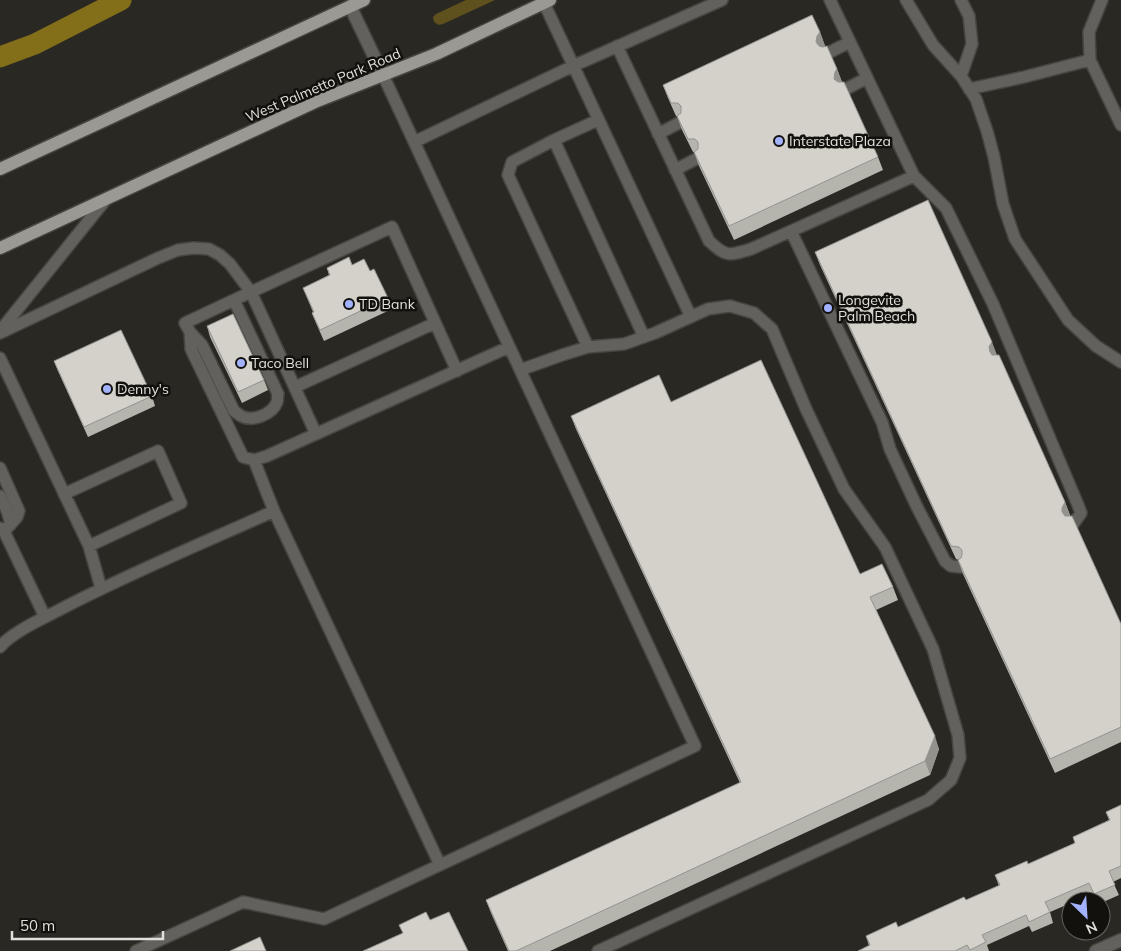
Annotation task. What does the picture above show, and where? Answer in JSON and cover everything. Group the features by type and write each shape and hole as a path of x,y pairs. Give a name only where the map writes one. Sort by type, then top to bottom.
{"main road":[{"path":"0,169 364,0"},
{"name":"West Palmetto Park Road","path":"0,248 315,102 436,54 547,2"}],"street":[{"path":"350,6 383,75"},
{"path":"1096,951 1121,940"}],"lane":[{"path":"414,142 573,66 722,0"},
{"path":"830,0 914,176 946,208 993,304 1011,358 1030,391 1081,513 1074,523"},
{"path":"906,0 933,45 962,76 976,99 994,157 1003,204 1015,239 1068,320 1096,346 1121,362"},
{"path":"961,0 969,16 972,44 962,76"},
{"path":"1102,0 1089,32 1090,60 1121,125"},
{"path":"547,2 573,66 691,317"},
{"path":"828,53 850,42"},
{"path":"617,46 709,241 720,251 733,255 751,249 914,176"},
{"path":"969,89 1090,60"},
{"path":"136,951 243,902 324,919 695,746 383,75"},
{"path":"846,89 867,78"},
{"path":"588,347 508,175 512,162 598,120"},
{"path":"658,134 679,123"},
{"path":"554,140 644,337"},
{"path":"675,170 696,159"},
{"name":"West Palmetto Park Road","path":"0,332 107,198"},
{"path":"188,328 234,300 392,227 457,371"},
{"path":"791,231 884,417 890,449 917,507 945,561 951,566 960,567"},
{"path":"0,332 178,250 194,248 208,250 220,255 230,264 251,292 316,434"},
{"path":"188,328 202,345 234,410 241,416 248,418 257,418 271,411 277,403 278,394 234,300"},
{"path":"520,370 588,347 624,344 655,333 708,309 730,306 754,313 772,329 806,409 844,488 885,547 933,649 958,735 960,758 951,780 928,800 598,951"},
{"path":"294,387 435,323"},
{"path":"188,328 191,349 243,456 254,460 267,456 509,347"},
{"path":"0,358 89,546 101,588"},
{"path":"64,494 158,450 181,503 89,546"},
{"path":"254,460 274,511 440,865"},
{"path":"0,468 19,511 17,517 5,528"},
{"path":"0,496 7,511 5,528 45,617"},
{"path":"0,647 25,628 101,588 274,511"}],"shaded area":[{"path":"466,0 495,0 443,24 439,25 434,22 433,17 436,14"}],"building":[{"name":"Interstate Plaza","path":"812,15 820,32 816,42 819,46 827,46 837,69 834,79 838,82 844,82 878,157 729,226 694,152 698,149 698,142 695,139 688,139 677,116 681,113 681,106 678,103 671,103 663,85"},
{"path":"928,200 992,342 989,347 990,352 992,355 999,355 1065,502 1062,512 1065,516 1072,516 1121,624 1121,727 1050,759 958,560 961,558 962,550 959,547 951,546 815,252"},
{"name":"TD Bank","path":"349,257 352,265 364,259 370,271 374,269 388,298 320,330 303,288 330,275 327,268"},
{"name":"Taco Bell","path":"233,314 264,380 238,392 207,326"},
{"name":"Denny's","path":"121,330 152,396 84,427 54,361"},
{"path":"761,360 860,574 882,564 893,587 870,597 935,736 925,761 516,951 509,951 486,900 741,782 571,416 659,375 671,402"},
{"path":"1121,805 1121,866 1109,871 1115,885 1101,891 1093,891 1089,883 1070,891 1061,891 1061,895 1045,902 1050,912 1029,922 1026,915 982,935 986,942 970,950 967,945 955,951 858,951 870,945 866,936 896,922 898,927 964,897 966,900 1000,885 995,875 1027,861 1028,864 1075,843 1073,837 1110,820 1106,812"},
{"path":"426,912 430,920 449,912 468,951 363,951 403,933 399,925"},
{"path":"260,937 266,951 230,951"}],"waterway":[{"path":"0,57 35,44 121,0"}],"place":[{"name":"Interstate Plaza","path":"779,141"},
{"name":"TD Bank","path":"349,304"},
{"name":"Longevite Palm Beach","path":"828,308"},
{"name":"Taco Bell","path":"241,363"},
{"name":"Denny's","path":"107,389"}]}
